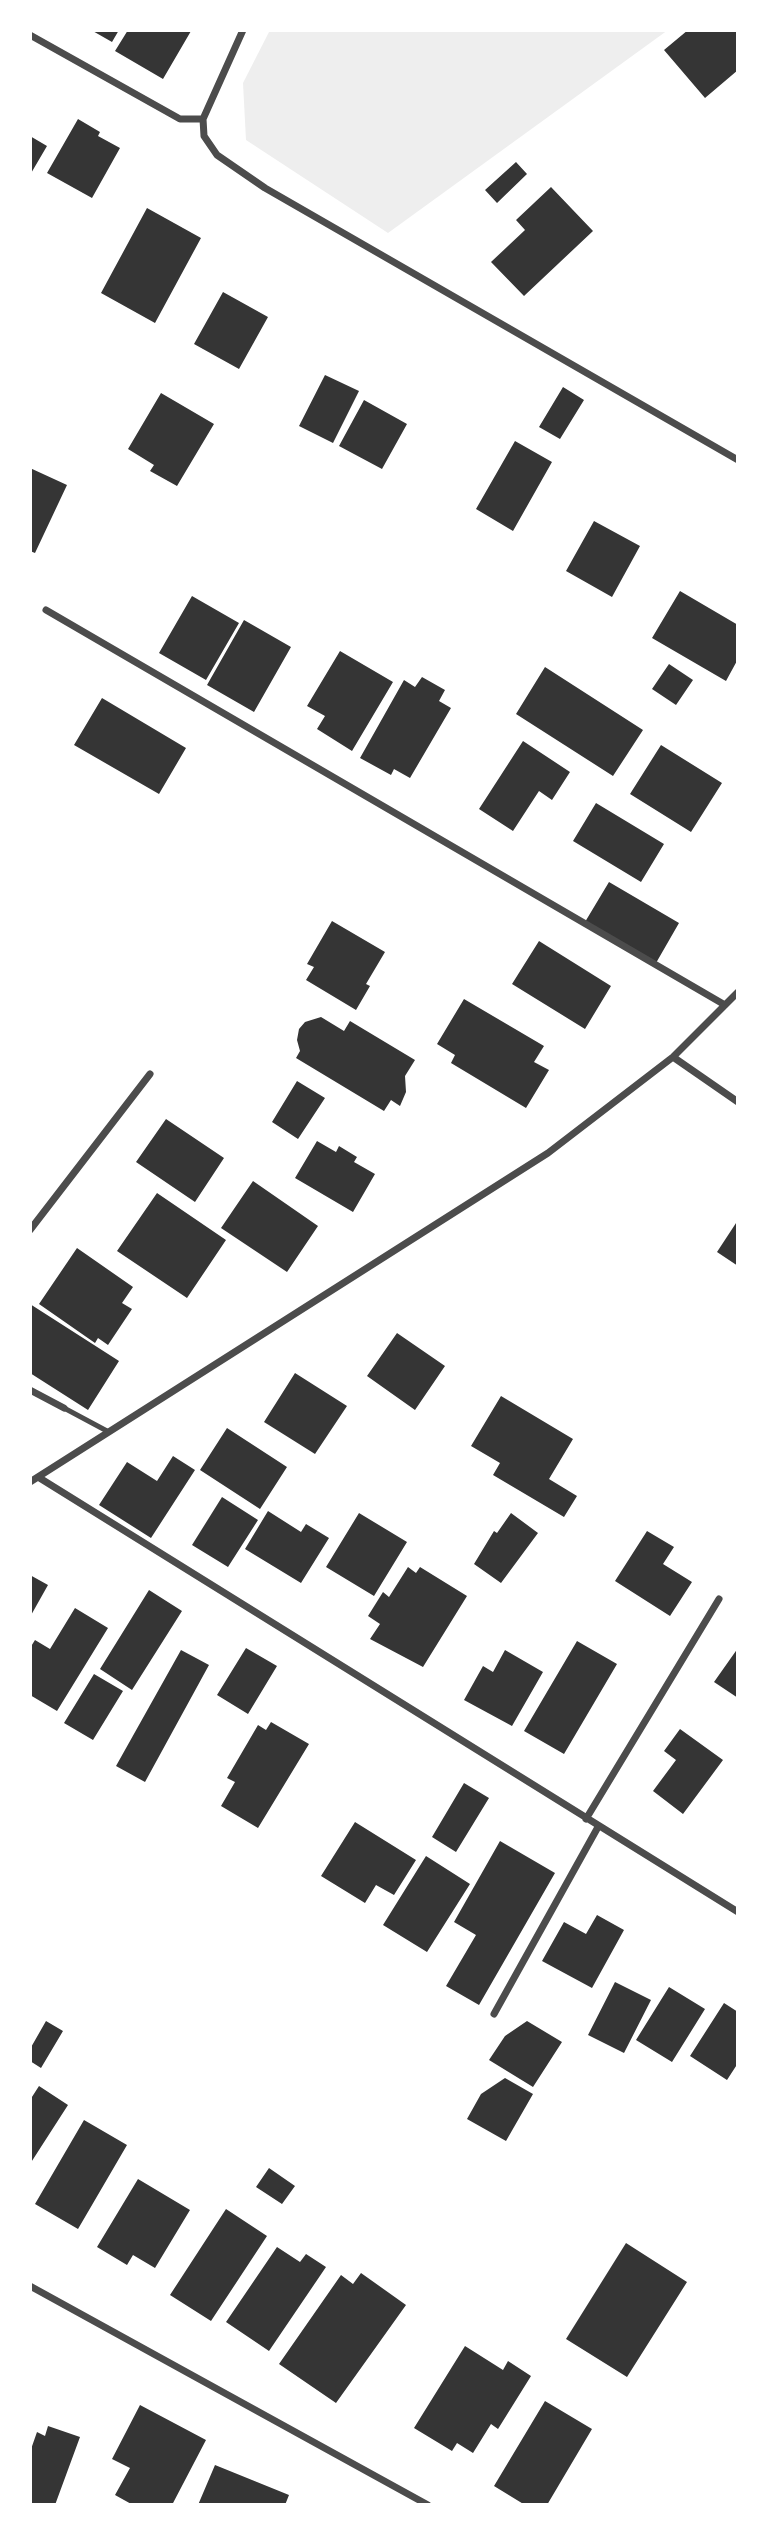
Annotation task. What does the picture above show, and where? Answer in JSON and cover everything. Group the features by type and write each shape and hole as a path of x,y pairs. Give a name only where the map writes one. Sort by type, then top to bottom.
{"street":[{"path":"243,30 203,119 204,136 217,155 265,188 738,460"},
{"path":"30,35 180,119 203,119"},
{"path":"46,610 725,1004"},
{"path":"30,1482 548,1153 673,1057 738,992"},
{"path":"673,1057 738,1102"},
{"path":"30,1230 150,1074"},
{"path":"30,1390 64,1408"},
{"path":"38,1477 738,1912"},
{"path":"586,1819 719,1599"},
{"path":"494,2014 598,1827"},
{"path":"30,2286 428,2505"}],"lane":[{"path":"64,1408 107,1431"}],"shaded area":[{"path":"270,30 668,30 388,233 246,140 243,83"}],"building":[{"path":"91,30 119,30 112,42"},
{"path":"128,30 191,31 163,79 115,51"},
{"path":"688,30 735,30 738,34 738,70 705,98 664,50"},
{"path":"78,119 100,132 98,136 120,148 92,198 47,173"},
{"path":"30,136 47,146 30,175"},
{"path":"516,162 527,174 497,203 485,190"},
{"path":"551,187 593,231 524,296 491,262 525,230 516,220"},
{"path":"147,208 201,238 155,323 101,293"},
{"path":"223,292 268,317 239,369 194,344"},
{"path":"325,375 359,391 333,443 299,426"},
{"path":"563,387 584,400 560,439 539,427"},
{"path":"161,393 214,424 177,486 150,471 154,465 128,449"},
{"path":"364,400 407,424 382,469 339,446"},
{"path":"515,441 552,462 513,531 476,509"},
{"path":"30,468 67,485 35,553 30,551"},
{"path":"594,521 640,546 612,597 566,571"},
{"path":"680,591 738,625 738,659 726,681 652,638"},
{"path":"192,596 239,623 206,680 159,653"},
{"path":"244,620 291,647 254,712 207,685"},
{"path":"340,651 393,682 352,751 317,729 325,716 307,706"},
{"path":"669,664 693,680 676,705 652,689"},
{"path":"545,667 643,730 613,776 516,714"},
{"path":"422,677 445,690 439,701 451,708 410,778 394,769 391,775 360,758 404,680 415,687"},
{"path":"102,698 186,748 159,794 74,745"},
{"path":"523,741 570,772 552,800 539,791 513,831 479,809"},
{"path":"661,745 722,783 691,832 630,794"},
{"path":"596,803 664,844 641,882 573,841"},
{"path":"609,882 679,923 656,963 585,922"},
{"path":"332,921 385,952 366,984 370,986 356,1010 306,980 314,967 307,964"},
{"path":"539,941 611,986 585,1029 512,984"},
{"path":"464,999 544,1046 534,1062 549,1070 526,1108 451,1063 455,1055 437,1044"},
{"path":"321,1017 344,1031 350,1021 415,1060 405,1076 406,1092 400,1106 391,1100 384,1111 296,1058 300,1051 297,1040 299,1029 305,1022"},
{"path":"297,1081 325,1098 298,1139 272,1122"},
{"path":"166,1119 224,1158 195,1202 136,1162"},
{"path":"317,1141 336,1152 339,1146 357,1157 354,1162 375,1174 353,1212 295,1178"},
{"path":"253,1181 318,1226 287,1272 221,1228"},
{"path":"157,1193 226,1240 187,1298 117,1251"},
{"path":"738,1220 738,1266 717,1252"},
{"path":"77,1248 133,1287 122,1303 132,1309 108,1345 98,1338 95,1343 39,1304"},
{"path":"30,1304 119,1361 88,1410 30,1373"},
{"path":"397,1333 445,1366 415,1410 367,1376"},
{"path":"295,1373 347,1406 315,1454 264,1422"},
{"path":"501,1396 573,1439 549,1479 577,1496 564,1517 493,1475 500,1463 471,1446"},
{"path":"227,1428 287,1467 260,1509 200,1470"},
{"path":"173,1456 195,1470 151,1538 99,1505 127,1462 157,1481"},
{"path":"222,1497 258,1520 228,1567 192,1545"},
{"path":"268,1511 301,1532 306,1524 329,1538 301,1583 245,1549"},
{"path":"359,1513 407,1542 374,1596 326,1567"},
{"path":"511,1513 538,1533 501,1583 474,1564 494,1531 497,1533"},
{"path":"647,1531 674,1547 663,1564 692,1582 670,1616 615,1581"},
{"path":"408,1567 416,1573 420,1567 467,1596 423,1667 370,1639 380,1624 368,1616 383,1592 389,1597"},
{"path":"30,1575 48,1585 30,1617"},
{"path":"149,1590 182,1611 132,1690 100,1669"},
{"path":"75,1608 108,1628 57,1711 30,1695 30,1648 35,1640 50,1649"},
{"path":"577,1641 617,1664 564,1754 524,1731"},
{"path":"246,1648 277,1666 248,1714 217,1695"},
{"path":"738,1648 738,1698 714,1682"},
{"path":"181,1650 209,1665 145,1782 116,1766"},
{"path":"505,1650 543,1672 512,1726 464,1700 483,1666 493,1672"},
{"path":"94,1674 123,1691 93,1740 64,1723"},
{"path":"271,1722 309,1744 258,1828 221,1806 235,1782 227,1778 258,1725 266,1730"},
{"path":"680,1729 723,1760 683,1814 653,1791 676,1760 664,1751"},
{"path":"464,1783 489,1798 456,1852 432,1837"},
{"path":"355,1822 416,1860 394,1895 376,1885 365,1903 321,1876"},
{"path":"500,1841 555,1873 479,2005 446,1986 476,1935 454,1922"},
{"path":"426,1856 470,1884 427,1952 383,1925"},
{"path":"597,1915 624,1930 592,1988 542,1961 564,1922 586,1934"},
{"path":"615,1982 651,2000 624,2053 588,2035"},
{"path":"669,1987 705,2009 672,2062 636,2040"},
{"path":"724,2003 738,2012 738,2063 727,2080 690,2056"},
{"path":"46,2021 63,2031 41,2068 30,2061 30,2049"},
{"path":"527,2021 562,2042 533,2087 489,2060 505,2036"},
{"path":"505,2078 533,2094 506,2141 467,2119 481,2094"},
{"path":"39,2086 68,2105 30,2164 30,2100"},
{"path":"84,2120 127,2145 78,2229 35,2204"},
{"path":"269,2168 295,2186 282,2204 256,2187"},
{"path":"138,2179 190,2210 155,2268 133,2255 127,2265 97,2247"},
{"path":"226,2209 267,2236 211,2321 170,2295"},
{"path":"626,2243 687,2282 627,2377 566,2339"},
{"path":"277,2247 300,2262 306,2254 326,2267 269,2351 226,2322"},
{"path":"361,2273 406,2305 336,2403 279,2364 341,2275 353,2284"},
{"path":"465,2346 503,2370 508,2361 531,2376 498,2429 491,2424 473,2453 457,2443 452,2451 414,2428"},
{"path":"545,2401 592,2429 547,2505 525,2505 494,2486"},
{"path":"140,2405 206,2440 172,2505 133,2505 115,2495 130,2468 112,2459"},
{"path":"48,2426 80,2437 55,2505 30,2505 30,2452 37,2432 45,2436"},
{"path":"215,2465 289,2495 285,2505 198,2505"}]}
